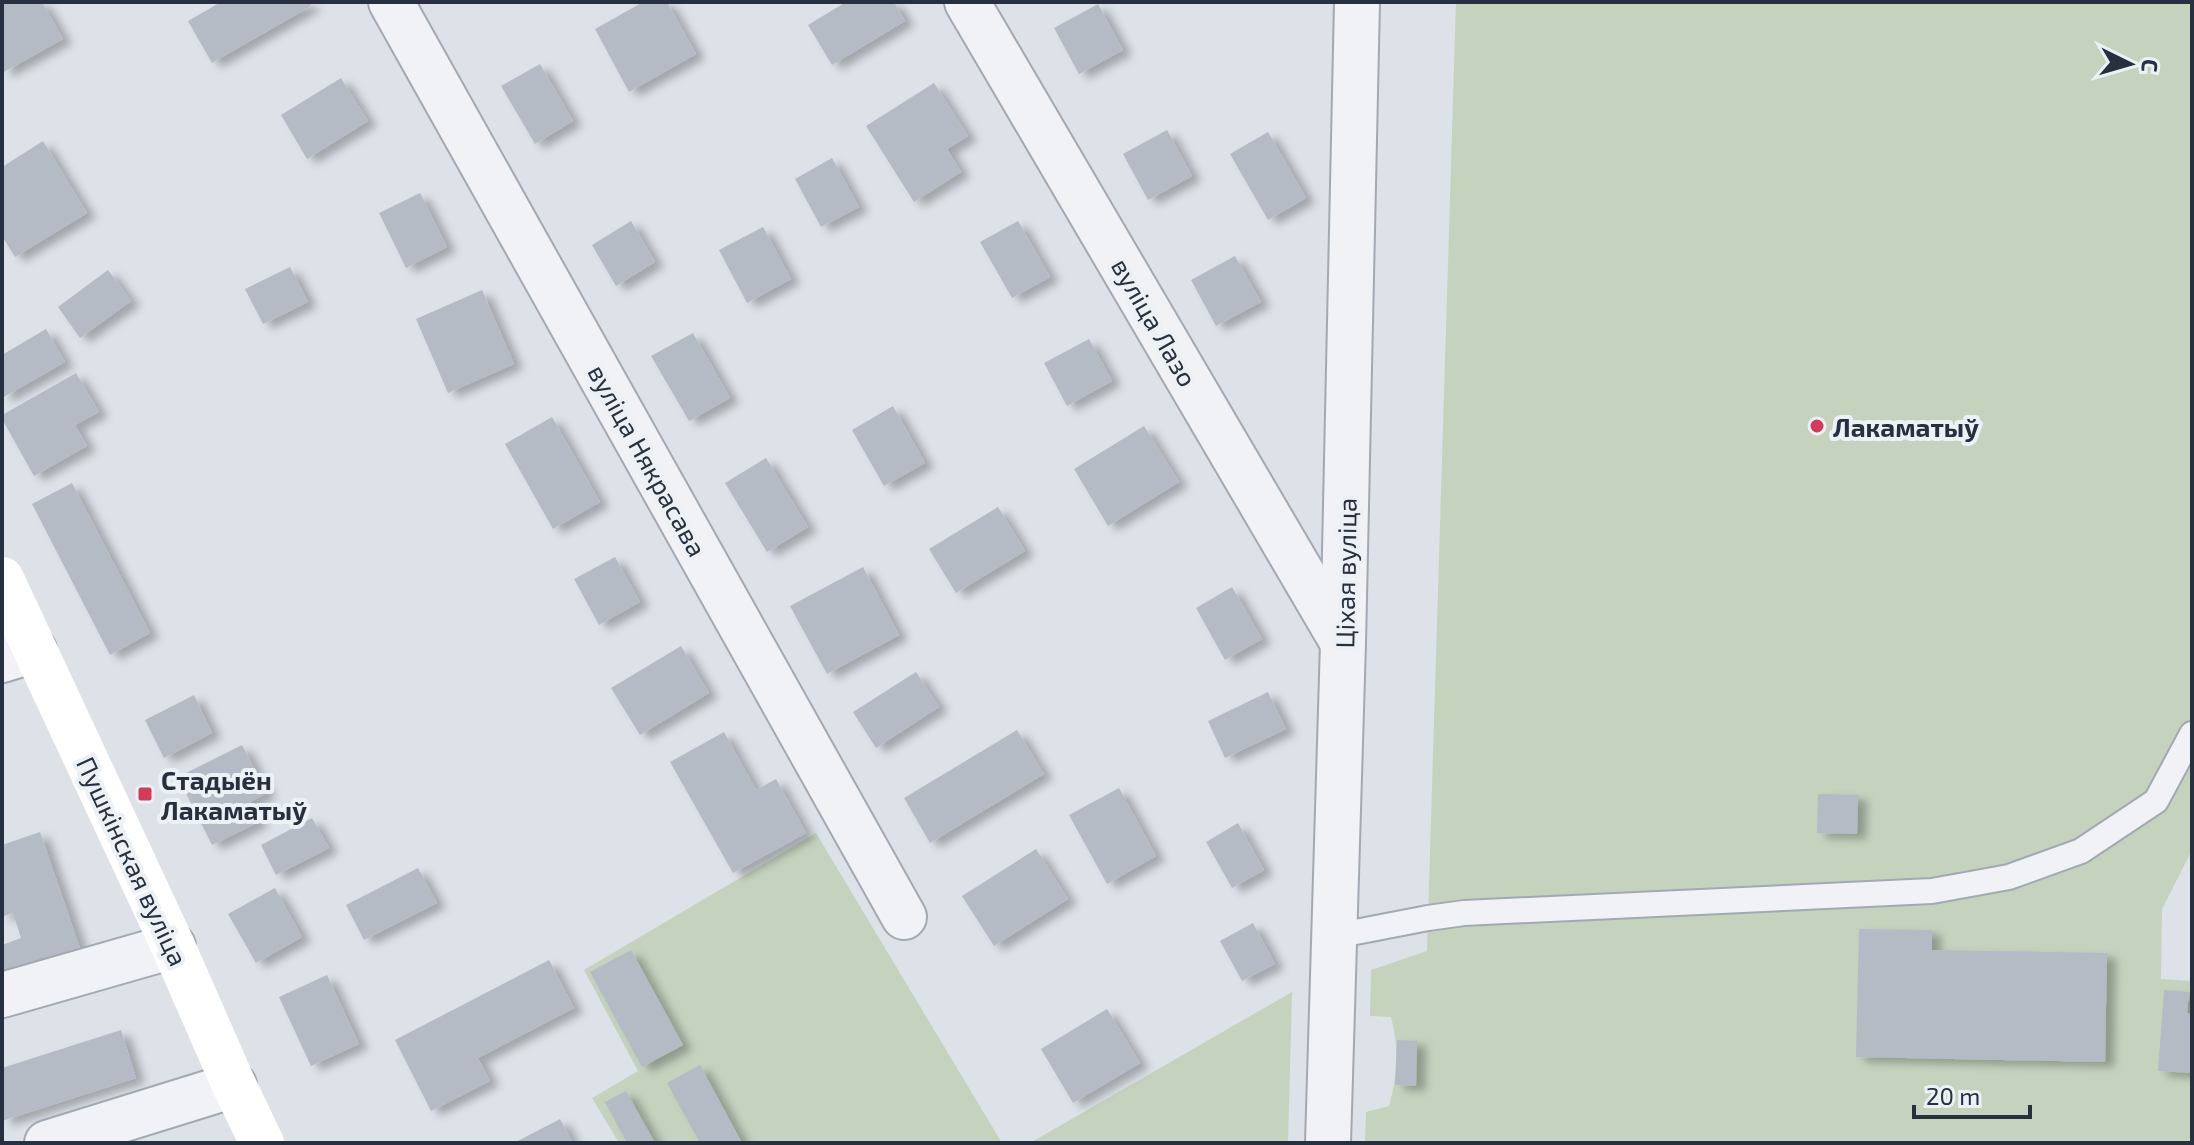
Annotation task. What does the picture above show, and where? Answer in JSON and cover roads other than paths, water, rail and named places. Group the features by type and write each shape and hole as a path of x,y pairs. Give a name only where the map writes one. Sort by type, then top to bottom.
{"main road":[{"name":"Пушкінская вуліца","path":"2,579 18,655 173,946 262,1143"}],"street":[{"name":"вуліца Някрасава","path":"391,2 904,917"},
{"name":"вуліца Лазо","path":"967,2 1343,643"},
{"name":"Ціхая вуліца","path":"1328,1143 1357,2"},
{"path":"2,995 173,946"},
{"path":"47,1143 234,1085"}],"lane":[{"path":"1335,936 1464,913 1932,891 2009,877 2081,851 2156,801 2192,734"}],"place":[{"name":"Лакаматыў","path":"1817,426"},
{"name":"Стадыён Лакаматыў","path":"145,794"}]}
